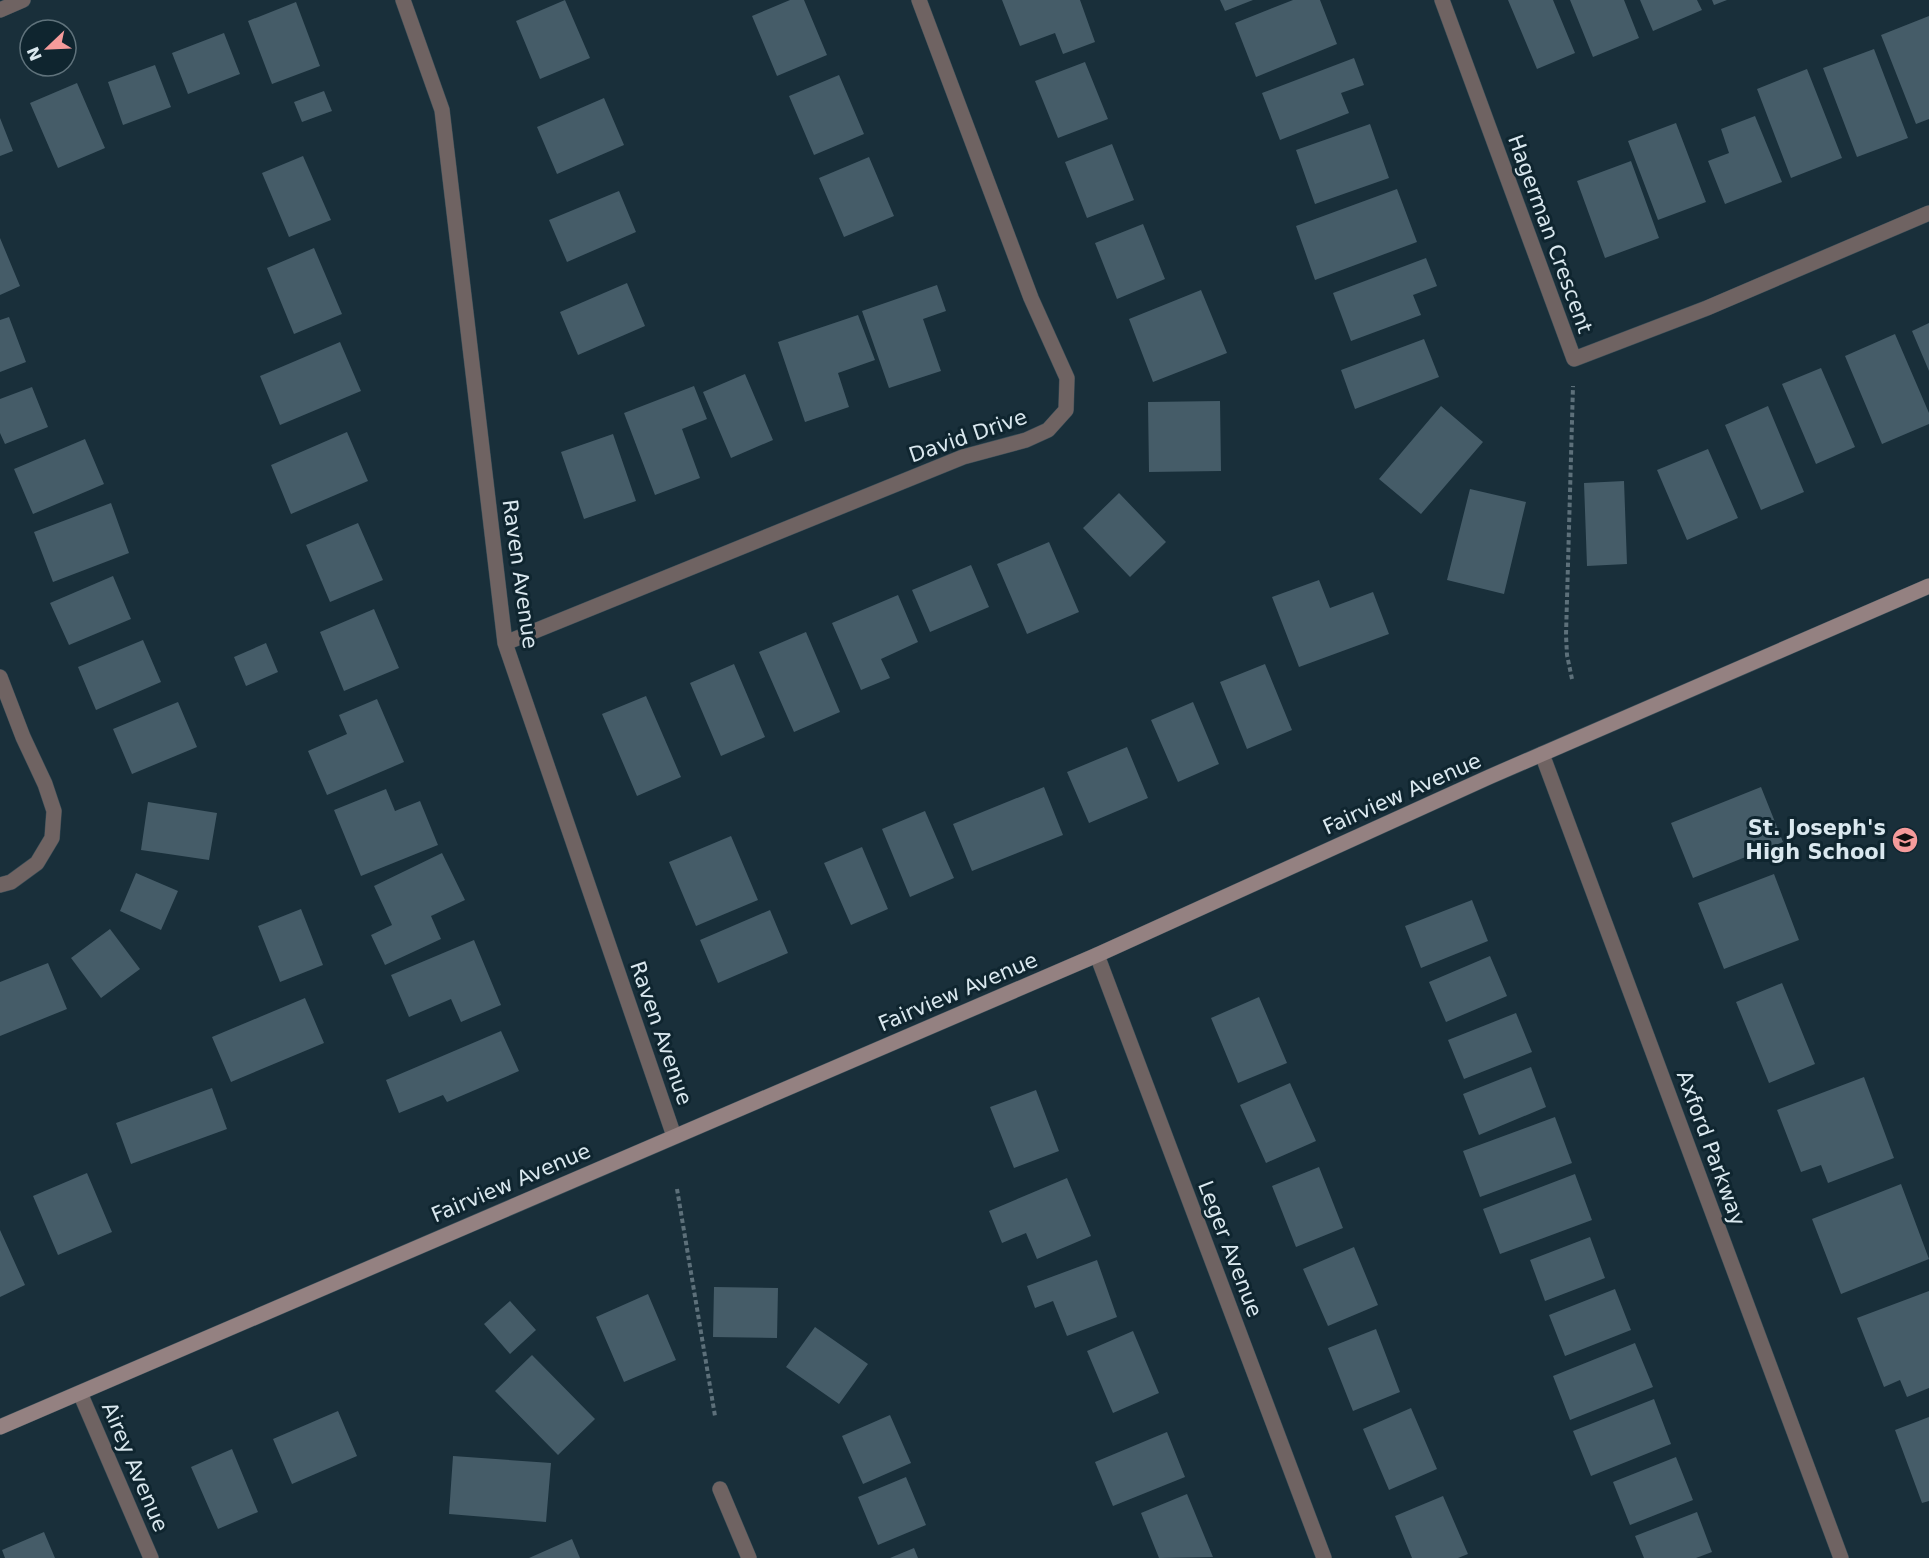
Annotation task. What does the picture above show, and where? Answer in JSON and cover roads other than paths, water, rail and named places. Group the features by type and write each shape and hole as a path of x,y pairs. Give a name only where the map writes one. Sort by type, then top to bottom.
{"main road":[{"name":"Fairview Avenue","path":"0,1427 1097,955 1542,754 1929,586"}],"street":[{"path":"0,10 23,0"},
{"name":"Raven Avenue","path":"403,0 442,110 505,643 674,1136"},
{"name":"David Drive","path":"505,643 963,457 1026,440 1048,430 1066,410 1067,378 1030,298 919,0"},
{"name":"Hagerman Crescent","path":"1442,0 1574,359 1707,308 1929,213"},
{"path":"0,676 23,737 45,784 54,812 52,838 37,863 11,882 0,885"},
{"name":"Axford Parkway","path":"1542,754 1841,1558"},
{"name":"Leger Avenue","path":"1097,955 1324,1558"},
{"name":"Airey Avenue","path":"80,1393 151,1558"},
{"path":"720,1489 749,1558"}],"place":[{"name":"St. Joseph's High School","path":"1905,840"}]}
